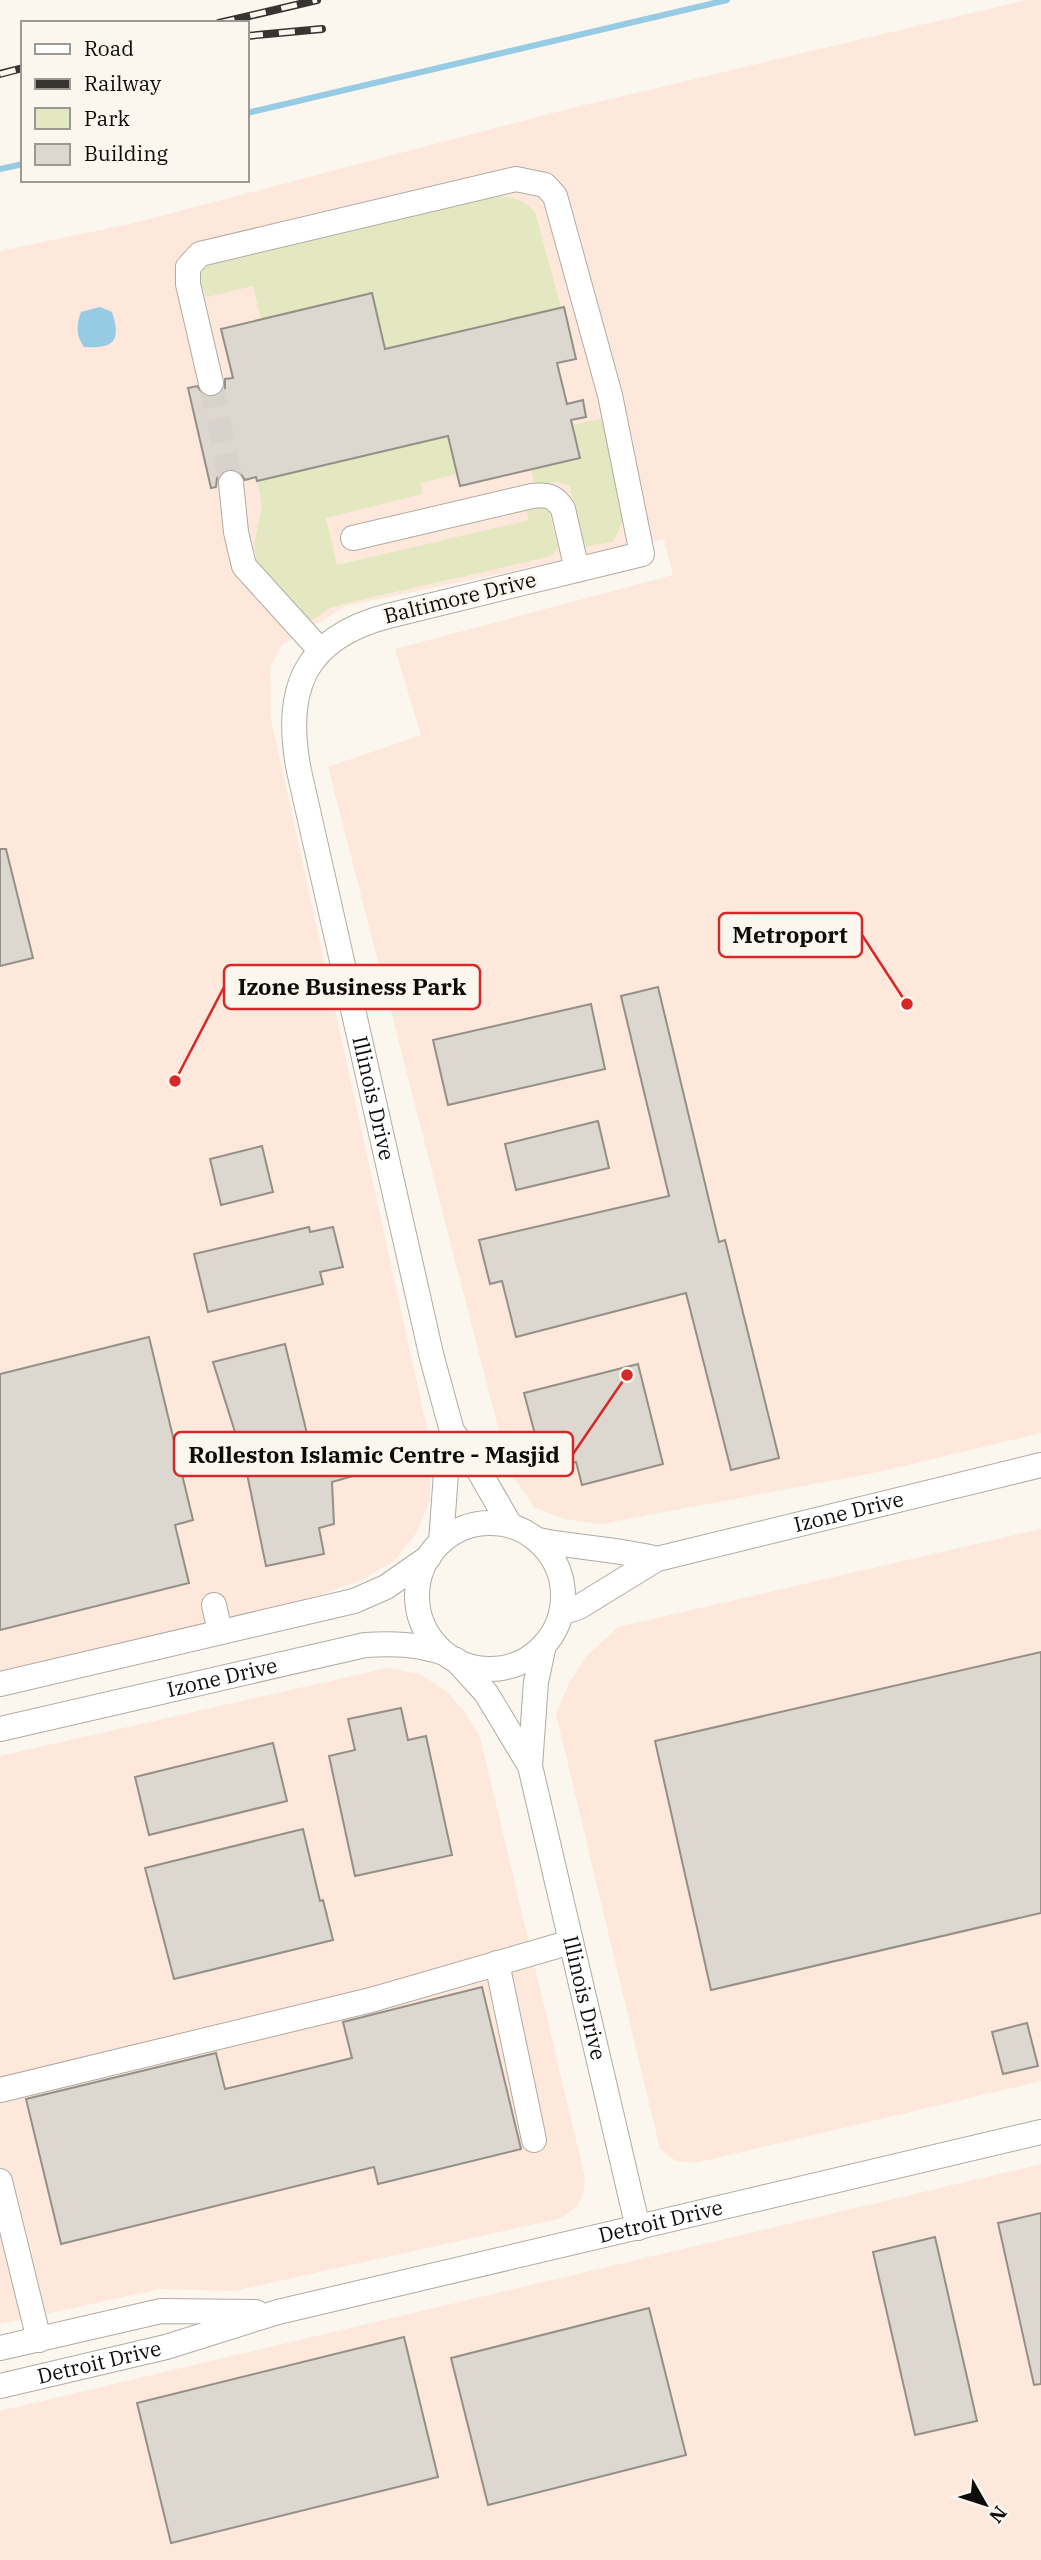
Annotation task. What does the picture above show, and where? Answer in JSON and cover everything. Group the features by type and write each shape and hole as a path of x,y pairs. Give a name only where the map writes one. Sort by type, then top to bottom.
{"street":[{"name":"Baltimore Drive","path":"211,383 188,284 188,267 200,254 516,179 545,185 555,196 610,395 642,554 367,621 334,639 313,659 300,681"},
{"path":"231,483 236,532 244,566 321,651"},
{"path":"353,538 532,496 549,495 558,501 563,509 577,570"},
{"name":"Illinois Drive","path":"300,681 292,726 299,767 435,1366 452,1431 471,1457 510,1525"},
{"name":"Illinois Drive","path":"435,1550 452,1431"},
{"name":"Izone Drive","path":"561,1613 579,1607 657,1559 705,1536 873,1496 1041,1465"},
{"path":"0,1684 354,1601 386,1587 461,1529 485,1523 510,1525 525,1531 538,1540 551,1555 560,1573 564,1593 561,1613 558,1625 544,1645 518,1663 502,1668 470,1666 450,1656 430,1637 421,1618 417,1597 420,1576 435,1550"},
{"name":"Izone Drive","path":"538,1540 579,1548 630,1552 657,1559"},
{"path":"214,1605 220,1632"},
{"name":"Izone Drive","path":"0,1729 365,1645 402,1643 424,1646 450,1656"},
{"name":"Illinois Drive","path":"544,1645 536,1682 530,1766 638,2228"},
{"name":"Illinois Drive","path":"450,1656 491,1701 530,1766"},
{"path":"0,2090 371,2000 571,1942"},
{"path":"497,1963 534,2140"},
{"name":"Detroit Drive","path":"0,2386 166,2347 278,2312 1041,2132"},
{"path":"0,2181 39,2340"},
{"name":"Detroit Drive","path":"0,2348 161,2311 278,2312"}],"shaded area":[{"path":"1026,0 1041,0 1041,1433 883,1471 601,1524 564,1519 534,1507 509,1470 328,767 421,735 395,649 673,575 664,539 346,606 283,644 270,667 271,719 430,1442 430,1500 415,1535 393,1562 357,1582 272,1611 0,1672 0,251 134,223 564,110"},
{"path":"1041,1529 1041,2081 695,2163 676,2161 660,2149 556,1714 568,1685 586,1657 618,1627"},
{"path":"387,1668 420,1674 447,1692 464,1711 480,1737 585,2178 583,2195 577,2206 562,2218 234,2291 160,2289 0,2324 0,1756"},
{"path":"1041,2164 1041,2560 0,2560 0,2411"}],"green space":[{"path":"476,196 516,199 535,212 561,307 385,349 372,293 261,319 253,286 207,297 201,284 204,262"},
{"path":"605,420 622,509 622,523 613,542 584,547 570,487 558,482 535,486 529,460 541,467 580,458 573,425"},
{"path":"448,436 457,474 421,483 422,494 326,518 337,565 529,520 525,505 543,506 549,511 558,548 552,556 347,603 330,608 306,624 262,575 256,559 254,544 262,506 257,481"}],"water":[{"path":"100,307 112,312 116,330 113,341 103,346 84,347 78,330 81,312"}],"building":[{"path":"372,293 385,349 564,307 576,359 557,363 567,404 583,400 586,417 571,420 580,458 460,486 448,436 257,481 256,477 245,480 238,470 229,468 222,471 217,478 216,487 211,488 188,388 197,386 206,397 215,397 225,388 225,379 233,378 221,329"},
{"path":"0,849 6,849 33,958 0,966"},
{"path":"658,987 719,1242 725,1240 779,1458 731,1470 686,1293 516,1337 502,1281 490,1284 479,1240 669,1196 621,996"},
{"path":"591,1004 605,1069 448,1105 433,1040"},
{"path":"598,1121 609,1168 516,1190 505,1144"},
{"path":"262,1146 273,1192 221,1205 210,1159"},
{"path":"309,1227 310,1232 333,1227 343,1267 320,1272 323,1284 208,1312 194,1254"},
{"path":"149,1337 193,1520 175,1525 189,1583 0,1630 0,1374"},
{"path":"285,1344 311,1450 367,1436 374,1470 332,1482 334,1524 319,1528 324,1554 266,1566 245,1464 213,1362"},
{"path":"638,1364 663,1464 582,1485 576,1462 552,1468 544,1436 536,1438 524,1393"},
{"path":"1041,1652 1041,1913 711,1990 655,1741"},
{"path":"401,1708 408,1740 426,1736 452,1855 355,1876 329,1756 355,1750 348,1719"},
{"path":"273,1743 287,1801 149,1835 135,1777"},
{"path":"303,1829 320,1901 323,1900 333,1940 174,1979 145,1868"},
{"path":"482,1987 521,2149 378,2184 374,2167 61,2244 26,2099 216,2053 225,2089 352,2058 343,2022"},
{"path":"1027,2023 1038,2066 1003,2074 992,2032"},
{"path":"1041,2213 1041,2384 1034,2385 998,2223"},
{"path":"935,2237 977,2421 915,2435 873,2252"},
{"path":"649,2308 686,2455 488,2505 451,2358"},
{"path":"404,2337 438,2477 171,2543 137,2403"}],"waterway":[{"path":"248,113 727,0"},
{"path":"0,169 21,164"}],"tunnel":[{"path":"211,383 231,483"}],"railway":[{"path":"228,21 317,0"},
{"path":"248,36 322,29"},
{"path":"0,74 21,69"}],"place":[{"name":"Metroport","path":"907,1004"},
{"name":"Izone Business Park","path":"175,1081"},
{"name":"Rolleston Islamic Centre - Masjid","path":"627,1375"}]}
